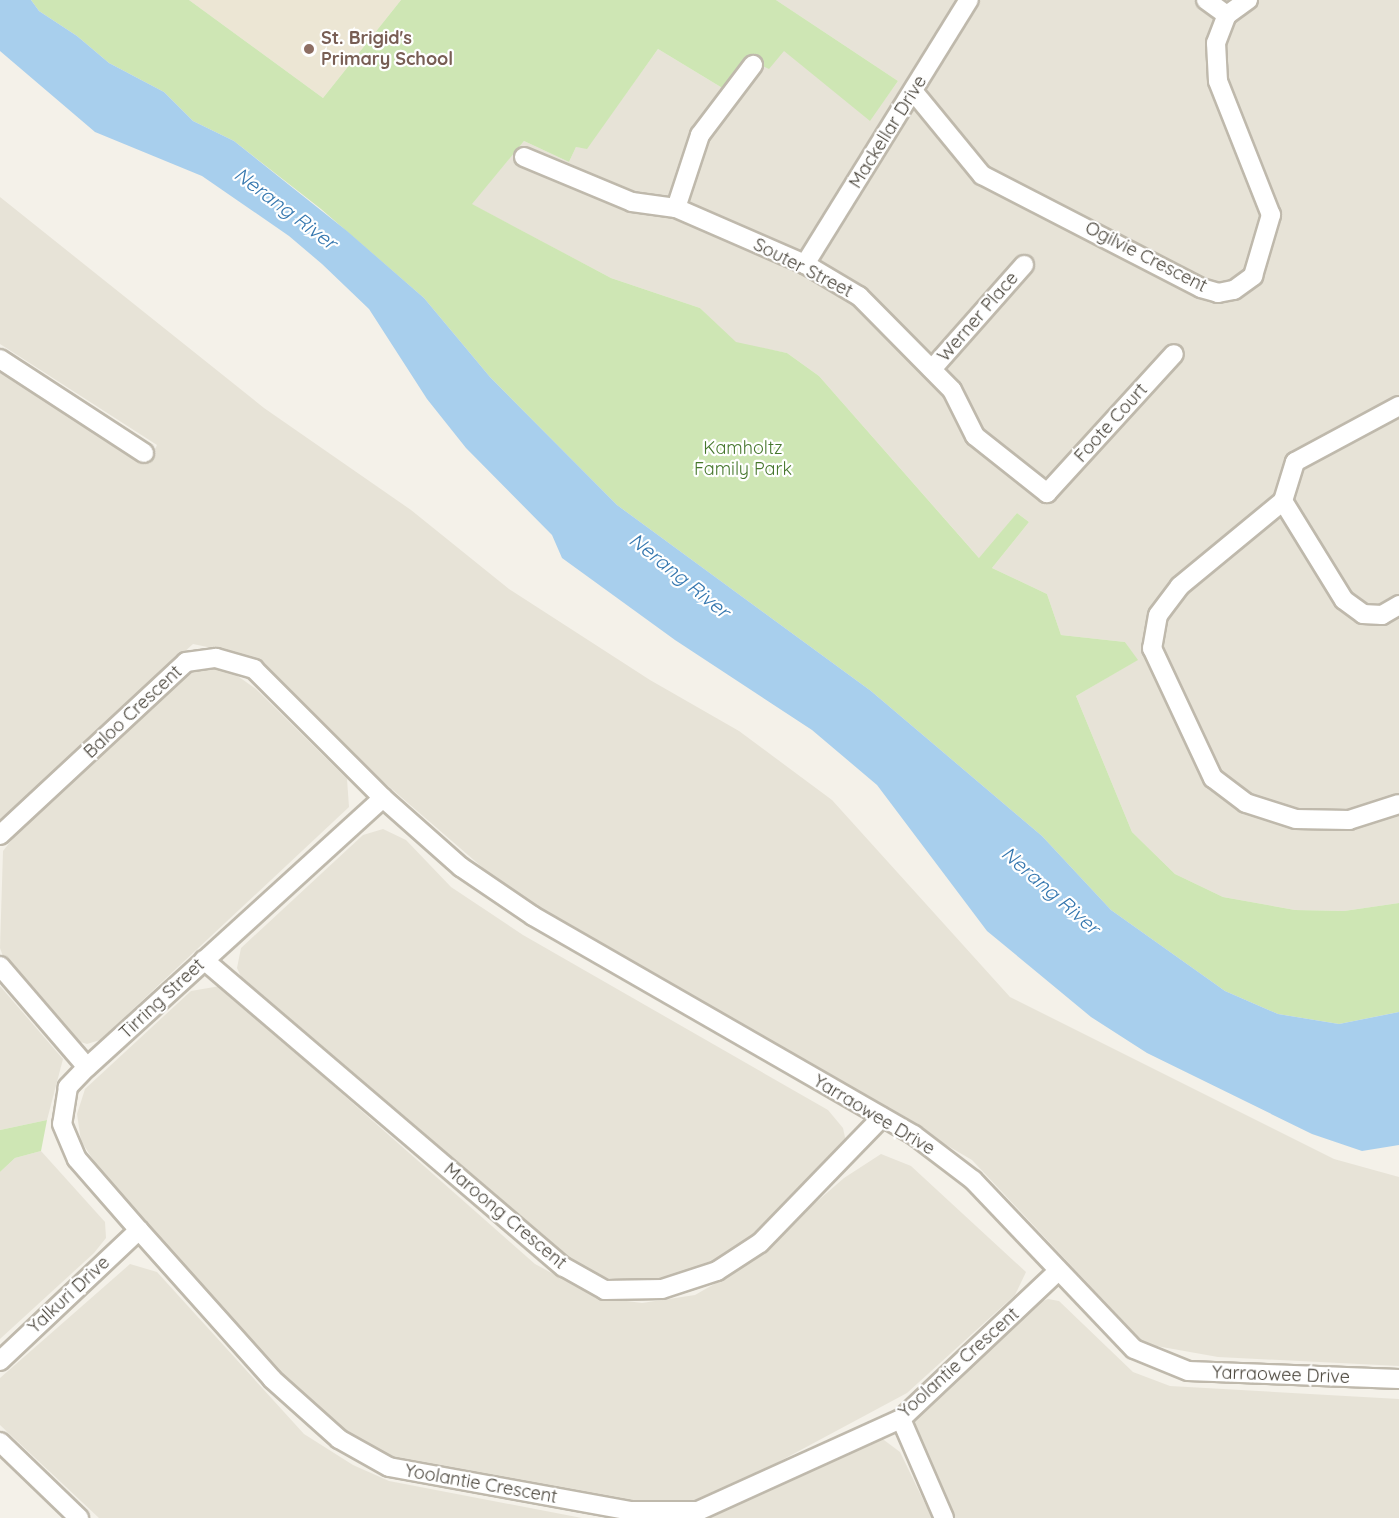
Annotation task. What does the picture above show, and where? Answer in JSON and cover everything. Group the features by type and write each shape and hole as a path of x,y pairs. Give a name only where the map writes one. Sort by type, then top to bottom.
{"street":[{"name":"Mackellar Drive","path":"805,264 914,92 969,0"},
{"path":"1206,0 1227,15 1248,0"},
{"name":"Ogilvie Crescent","path":"914,92 982,175 1201,288 1218,293 1234,290 1253,276 1271,215 1218,81 1216,43 1227,15"},
{"path":"676,208 700,135 753,65"},
{"name":"Souter Street","path":"525,157 632,202 676,208 805,264 859,296 952,390 975,436 1047,493"},
{"name":"Werner Place","path":"932,369 1024,265"},
{"name":"Foote Court","path":"1047,493 1174,354"},
{"path":"0,359 144,453"},
{"path":"1399,406 1295,462 1283,501 1180,586 1158,615 1152,648 1213,778 1246,802 1296,819 1349,820 1399,804"},
{"path":"1283,501 1344,600 1363,614 1382,615 1399,605"},
{"name":"Baloo Crescent","path":"0,835 186,662 216,658 254,669 383,798"},
{"name":"Tirring Street","path":"139,1230 77,1160 62,1130 68,1087 87,1067 383,798"},
{"name":"Yarraowee Drive","path":"383,798 461,867 533,916 914,1135 974,1180 1058,1272 1134,1349 1188,1371 1399,1379"},
{"name":"Maroong Crescent","path":"204,960 564,1267 605,1290 662,1289 717,1271 760,1243 882,1117"},
{"path":"0,966 87,1067"},
{"name":"Yalkuri Drive","path":"0,1361 139,1230"},
{"name":"Yoolantie Crescent","path":"139,1230 272,1379 339,1439 389,1467 631,1511 698,1510 901,1419 1058,1272"},
{"path":"901,1419 944,1518"},
{"path":"0,1442 79,1518"}],"shaded area":[{"name":"St. Brigid's Primary School","path":"189,0 401,0 323,98"},
{"path":"776,0 1399,0 1399,903 1344,911 1295,910 1223,897 1175,874 1132,832 1076,696 1137,660 1125,642 1061,635 1047,594 992,568 1029,522 1017,513 980,559 819,376 787,353 736,343 700,308 611,278 471,204 524,141 569,162 576,147 587,148 658,49 724,89 784,50 870,120 898,81"},
{"path":"0,197 264,408 411,510 509,589 650,680 739,731 832,800 1010,997 1334,1159 1399,1177 1399,1366 1218,1357 1145,1344 972,1160 505,887 342,746 250,656 193,644 0,819 0,365 69,408 126,454 148,463 157,445 0,344"},
{"path":"208,664 222,665 256,689 347,779 349,807 100,1040 87,1044 74,1040 6,965 0,948 3,851 29,818 191,671"},
{"path":"383,829 406,840 451,887 523,935 828,1110 843,1128 846,1142 750,1238 709,1268 653,1284 586,1275 244,983 237,968 241,948 363,835"},
{"path":"0,986 63,1059 47,1120 0,1130"},
{"path":"220,986 535,1264 596,1297 642,1303 695,1295 737,1271 844,1178 881,1154 911,1166 1026,1272 1015,1295 907,1393 769,1467 683,1506 627,1506 390,1461 325,1420 274,1372 101,1172 81,1141 77,1114 85,1089 191,991"},
{"path":"41,1151 105,1222 106,1238 94,1253 0,1339 0,1172 15,1158"},
{"path":"130,1264 157,1272 304,1434 353,1465 389,1481 582,1518 99,1518 0,1425 0,1378"},
{"path":"1048,1299 1059,1301 1133,1372 1170,1386 1399,1399 1399,1518 952,1518 913,1425 916,1412 1033,1305"},
{"path":"880,1437 900,1452 932,1518 702,1518"}],"green space":[{"name":"Kamholtz Family Park","path":"31,0 189,0 323,98 401,0 776,0 898,81 870,121 784,51 769,69 748,59 724,89 658,49 587,149 576,147 569,162 524,141 472,204 611,278 700,308 736,342 787,353 819,376 979,558 1017,513 1029,522 992,568 1047,594 1061,635 1125,642 1138,660 1076,696 1132,832 1175,874 1223,897 1295,910 1344,911 1399,903 1399,1012 1339,1024 1278,1014 1225,991 1111,910 1042,836 871,691 617,505 490,377 424,298 321,209 234,141 193,121 164,92 109,63 77,36 39,11"},
{"path":"47,1120 41,1151 15,1158 0,1172 0,1130"}],"water":[{"name":"Nerang River","path":"0,0 31,0 39,11 77,36 109,63 164,92 193,121 234,141 347,231 424,298 490,377 617,505 871,691 1042,836 1111,910 1225,991 1278,1014 1339,1024 1399,1012 1399,1145 1362,1151 1312,1134 1147,1053 1091,1017 987,931 877,785 812,730 675,640 562,558 552,535 466,448 427,399 369,309 322,264 289,236 202,176 95,132 0,51"}],"place":[{"name":"St. Brigid's Primary School","path":"309,49"}]}
